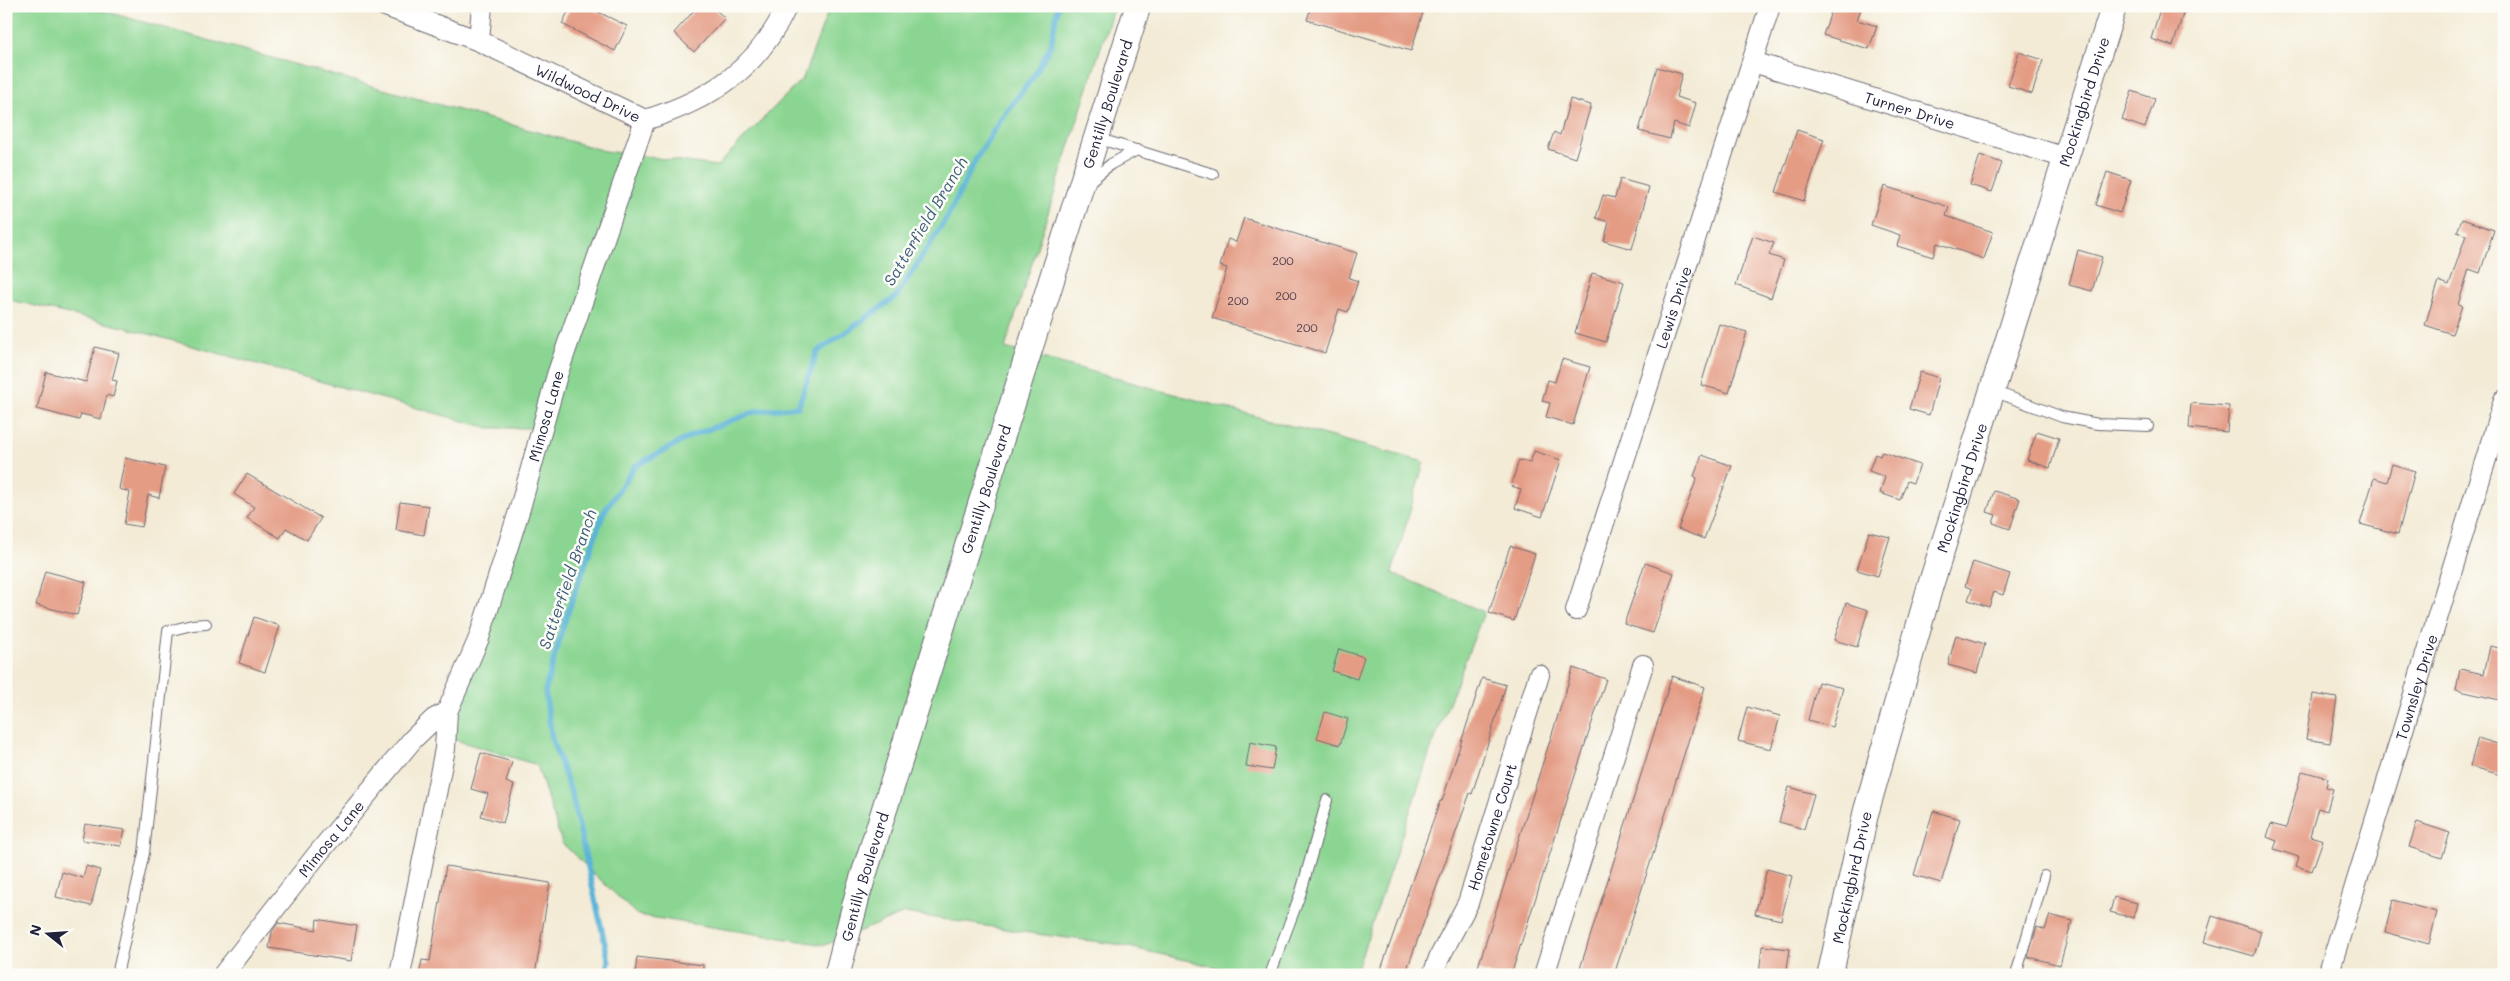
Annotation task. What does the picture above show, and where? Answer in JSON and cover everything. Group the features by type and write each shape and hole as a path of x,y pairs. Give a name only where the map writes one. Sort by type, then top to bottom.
{"street":[{"name":"Wildwood Drive","path":"385,6 480,41 646,120 675,111 705,97 735,76 760,51 787,6"},
{"path":"480,41 482,6"},
{"name":"Gentilly Boulevard","path":"837,975 860,885 1138,6"},
{"name":"Lewis Drive","path":"1576,610 1770,6"},
{"name":"Mockingbird Drive","path":"1830,975 1866,812 1930,588 2114,6"},
{"name":"Turner Drive","path":"1753,62 2066,158"},
{"name":"Mimosa Lane","path":"400,975 445,749 447,712 479,638 520,508 557,375 646,120"},
{"name":"Townsley Drive","path":"2328,975 2504,400"},
{"path":"1544,975 1643,665"},
{"name":"Hometowne Court","path":"1434,975 1439,958 1468,903 1539,675"},
{"name":"Mimosa Lane","path":"223,975 316,856 413,739 434,719 447,712"}],"lane":[{"path":"1097,138 1213,174"},
{"path":"1080,192 1097,174 1137,150"},
{"path":"1992,391 2062,417 2098,424 2148,426"},
{"path":"117,975 144,853 168,631 192,625 206,624"},
{"path":"1270,975 1301,892 1327,800"},
{"path":"2016,975 2044,876"}],"green space":[{"path":"6,6 86,6 605,151 717,166 803,78 830,6 1114,6 1005,348 1424,462 1392,573 1484,612 1431,749 1355,975 1250,975 1116,944 1036,934 905,913 825,945 637,915 562,843 537,765 446,737 542,428 489,428 127,328 6,299"}],"building":[{"path":"571,6 586,6 627,26 615,51 562,24"},
{"path":"698,6 711,6 725,18 694,52 674,33"},
{"path":"1311,6 1425,6 1411,51 1307,20"},
{"path":"1833,6 1862,6 1857,20 1877,26 1869,49 1823,35"},
{"path":"2161,6 2184,11 2173,46 2151,39"},
{"path":"2019,52 2043,60 2032,94 2008,86"},
{"path":"1657,67 1682,74 1676,97 1696,103 1689,128 1674,123 1670,139 1639,131"},
{"path":"2132,91 2155,99 2145,128 2122,120"},
{"path":"1570,99 1591,105 1575,158 1548,149 1554,132 1560,135"},
{"path":"1797,130 1824,139 1804,201 1776,192"},
{"path":"1980,155 2002,163 1992,192 1970,185"},
{"path":"2107,172 2131,180 2120,213 2096,205"},
{"path":"1620,179 1649,187 1632,249 1604,241 1609,222 1596,218 1603,195 1615,198"},
{"path":"1884,186 1949,207 1946,216 1993,232 1984,259 1937,243 1933,257 1897,246 1900,235 1871,225"},
{"path":"1244,218 1357,253 1349,278 1358,281 1348,312 1339,309 1325,353 1212,318 1227,268 1220,266 1228,239 1236,242"},
{"path":"2462,219 2494,230 2480,273 2469,269 2458,305 2462,306 2452,334 2425,325 2439,281 2449,285 2466,235 2457,232"},
{"path":"1753,236 1774,243 1769,255 1784,260 1771,298 1736,285"},
{"path":"2078,250 2102,257 2092,291 2069,285"},
{"path":"1592,273 1624,282 1606,342 1575,333"},
{"path":"1719,324 1747,332 1729,393 1701,385"},
{"path":"95,347 119,353 112,380 117,381 113,397 107,395 101,419 81,414 79,420 37,409 46,372 86,382"},
{"path":"1562,359 1590,367 1573,425 1546,417 1550,403 1542,401 1548,380 1555,382"},
{"path":"1920,372 1939,378 1929,415 1909,409"},
{"path":"2191,403 2229,406 2227,432 2189,428"},
{"path":"2037,431 2059,438 2050,468 2027,460"},
{"path":"1534,451 1561,460 1542,517 1515,508 1521,489 1511,486 1519,460 1530,463"},
{"path":"1882,452 1920,465 1913,483 1907,481 1900,500 1880,493 1885,477 1869,471 1875,454 1880,456"},
{"path":"1702,455 1732,466 1704,539 1678,529 1697,478 1694,476"},
{"path":"125,458 165,467 159,498 148,495 142,527 124,524 130,492 119,489"},
{"path":"2392,464 2415,471 2398,534 2360,524 2374,478 2387,482"},
{"path":"247,474 321,518 307,540 286,528 280,538 247,518 254,507 234,494"},
{"path":"1994,491 2020,499 2010,529 1993,523 1996,515 1987,512"},
{"path":"400,502 429,506 424,535 396,530"},
{"path":"1869,532 1890,537 1878,576 1857,570"},
{"path":"1510,546 1535,554 1514,621 1489,613"},
{"path":"1973,562 2010,574 2003,595 1994,592 1989,607 1968,600 1972,589 1965,586"},
{"path":"1645,563 1674,573 1653,633 1624,624"},
{"path":"45,571 86,582 77,615 36,605"},
{"path":"1846,603 1868,610 1857,647 1834,640"},
{"path":"254,617 280,626 265,672 239,663"},
{"path":"1956,635 1985,644 1977,673 1948,665"},
{"path":"2490,646 2504,649 2504,701 2456,690 2460,669 2484,674"},
{"path":"1339,649 1364,657 1357,679 1332,671"},
{"path":"1573,668 1606,679 1511,975 1492,975 1477,970"},
{"path":"1672,676 1705,687 1655,848 1614,975 1578,975"},
{"path":"1482,678 1506,685 1472,794 1470,793 1405,975 1379,975 1440,801 1442,801"},
{"path":"1818,682 1843,688 1832,727 1808,720"},
{"path":"2313,694 2337,698 2330,743 2306,739"},
{"path":"1747,707 1780,716 1771,749 1738,741"},
{"path":"1325,712 1348,719 1340,745 1317,738"},
{"path":"2478,738 2504,746 2504,776 2470,766"},
{"path":"1250,742 1276,747 1272,770 1246,766"},
{"path":"481,753 512,762 506,782 514,785 503,823 481,816 488,794 471,789"},
{"path":"2302,771 2328,778 2326,787 2333,789 2327,811 2318,808 2310,836 2323,840 2312,871 2296,866 2299,857 2274,849 2277,841 2267,837 2271,824 2286,828"},
{"path":"1789,787 1814,794 1804,829 1779,822"},
{"path":"1933,811 1960,819 1941,883 1914,875"},
{"path":"2417,822 2450,833 2442,858 2409,847"},
{"path":"85,824 125,830 121,846 82,840"},
{"path":"86,866 100,870 91,906 56,897 62,872 83,878"},
{"path":"446,866 550,883 535,975 419,975 422,960 430,961"},
{"path":"1767,869 1792,876 1781,920 1755,914"},
{"path":"2114,897 2137,903 2133,918 2110,912"},
{"path":"2393,900 2437,912 2429,944 2385,932"},
{"path":"2050,915 2072,921 2060,965 2028,957 2037,927 2045,930"},
{"path":"2212,916 2261,931 2254,956 2204,942"},
{"path":"317,919 357,926 351,961 269,948 272,932 278,923 316,930"},
{"path":"1762,946 1790,949 1786,975 1759,975"},
{"path":"637,957 703,965 703,975 635,975"}],"waterway":[{"name":"Satterfield Branch","path":"605,975 609,962 572,795 552,739 545,691 564,623 604,512 635,466 693,435 757,411 798,407 817,352 896,297 948,216 976,159 1001,119 1033,77 1051,45 1058,6"}]}
